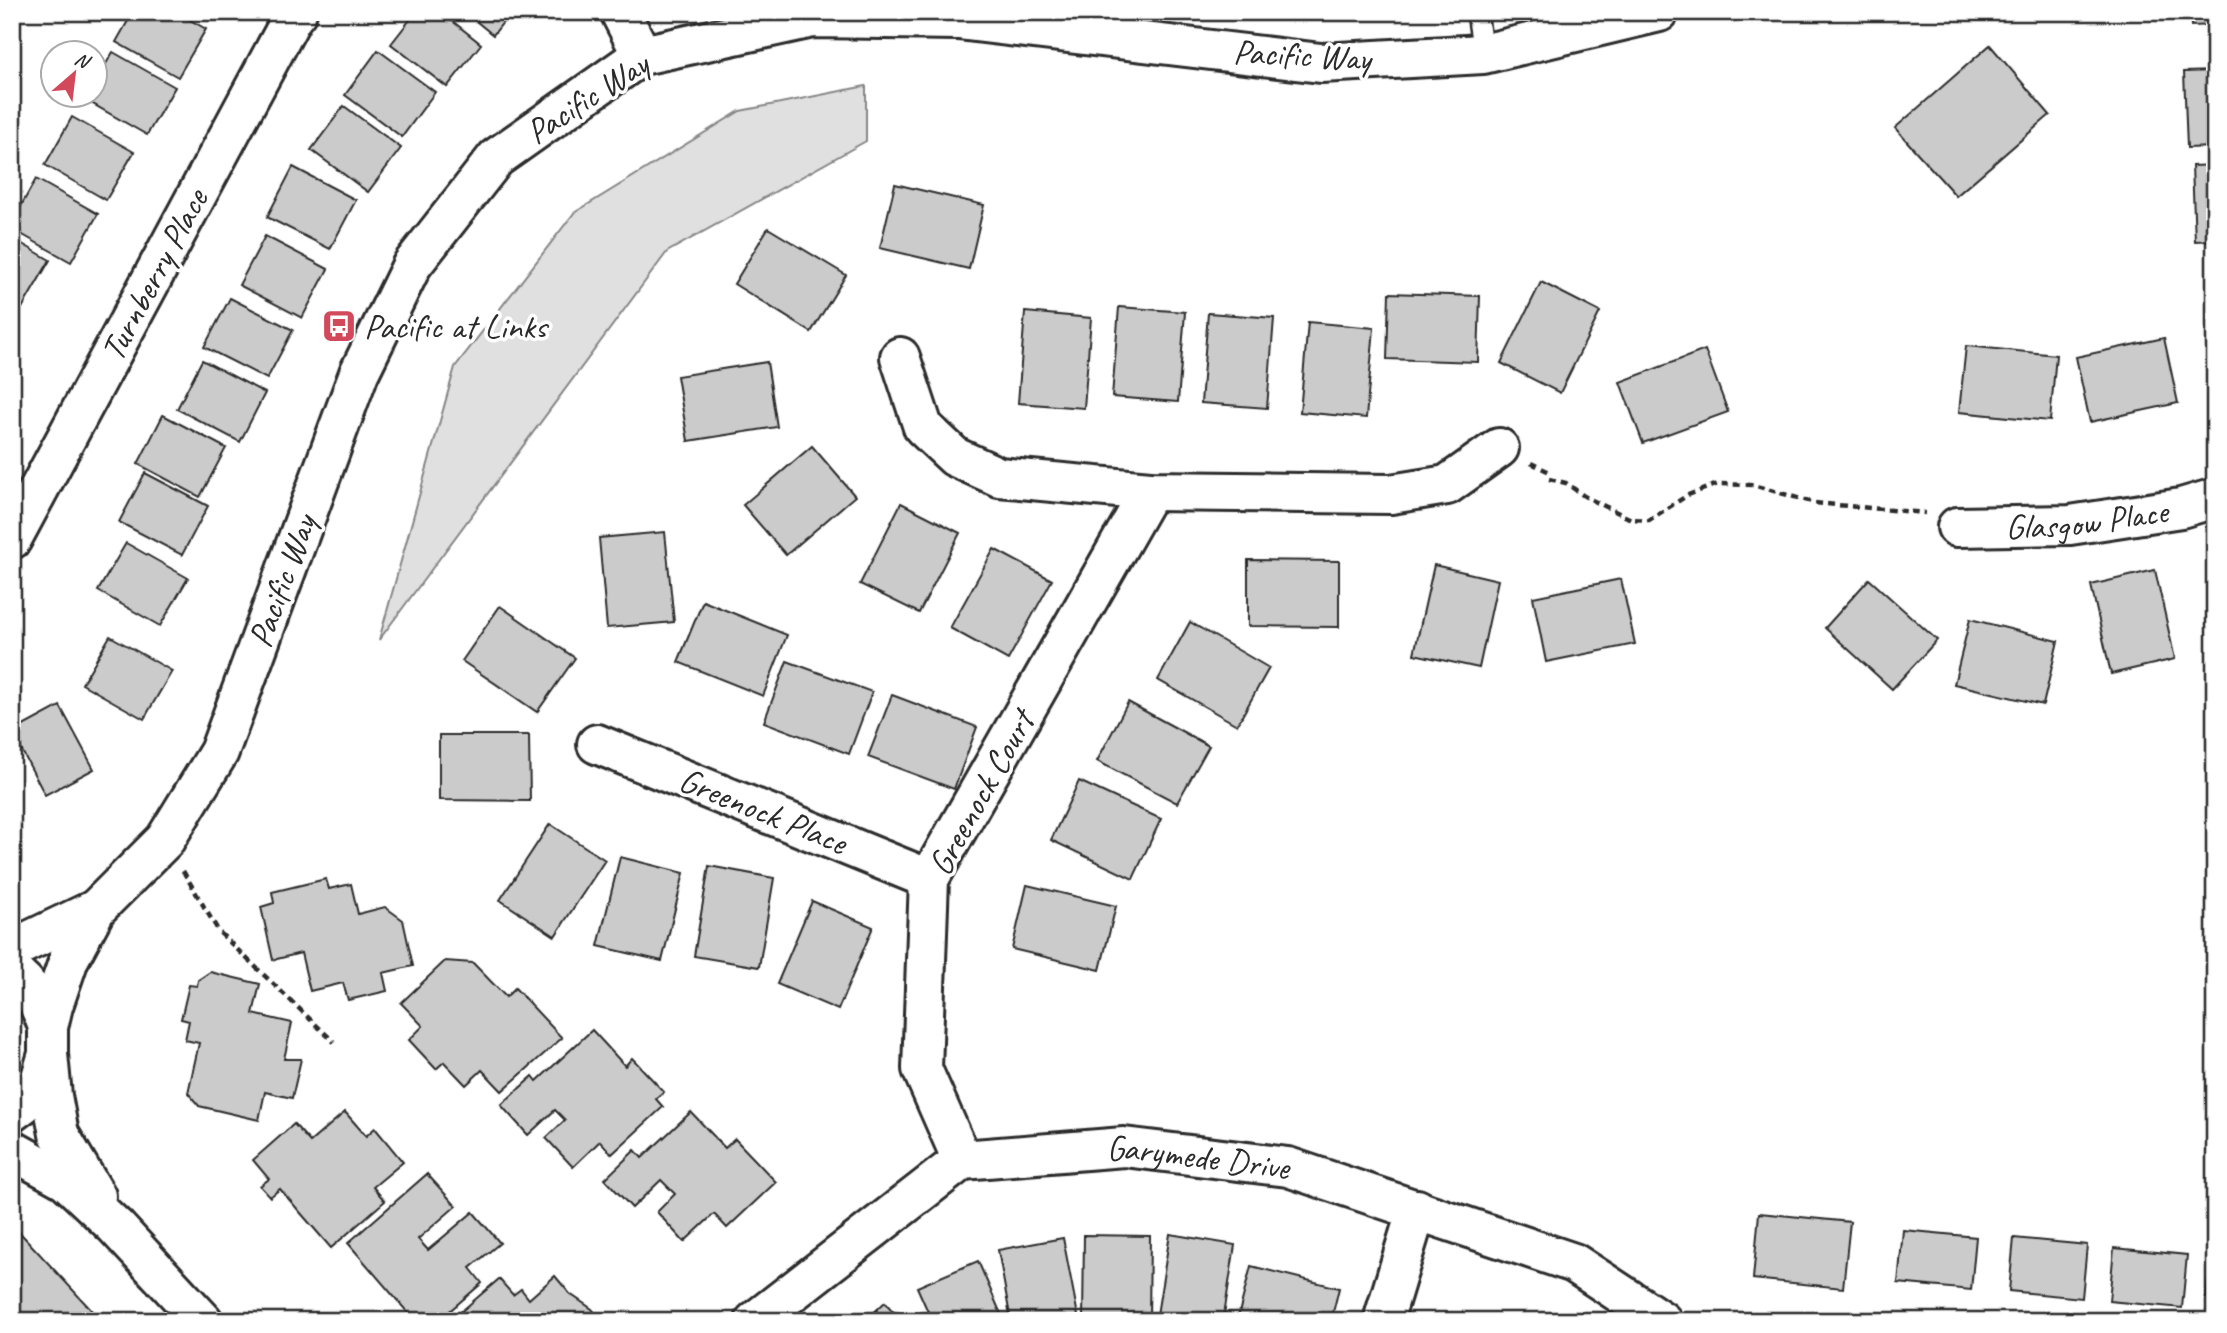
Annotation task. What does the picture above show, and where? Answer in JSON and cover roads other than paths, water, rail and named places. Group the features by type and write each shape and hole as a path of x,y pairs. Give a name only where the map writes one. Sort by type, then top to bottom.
{"street":[{"name":"Turnberry Place","path":"12,539 297,12"},
{"path":"620,12 642,55"},
{"name":"Pacific Way","path":"12,1112 23,1104 40,1081 69,959 96,909 165,840 219,752 359,373 412,265 496,158 642,55 813,18 958,20 1321,63 1483,54 1659,12"},
{"path":"900,356 923,427 955,457 999,477 1150,491 1391,494 1447,485 1499,448"},
{"name":"Greenock Court","path":"962,1160 922,1069 929,879 1150,491"},
{"name":"Glasgow Place","path":"1945,521 2070,525 2181,508 2215,498"},
{"name":"Greenock Place","path":"597,744 929,879"},
{"name":"Pacific Way","path":"12,950 96,909"},
{"path":"12,972 21,978 38,1000 48,1041 52,1096 59,1134 116,1227"},
{"name":"Garymede Drive","path":"962,1160 1124,1147 1288,1167 1574,1263 1662,1321"},
{"path":"12,1150 66,1180 116,1227 203,1321"},
{"path":"755,1321 962,1160"},
{"path":"1383,1321 1417,1209"}],"lane":[{"path":"1477,12 1483,54"}],"place":[{"name":"Pacific at Links","path":"339,326"}]}
